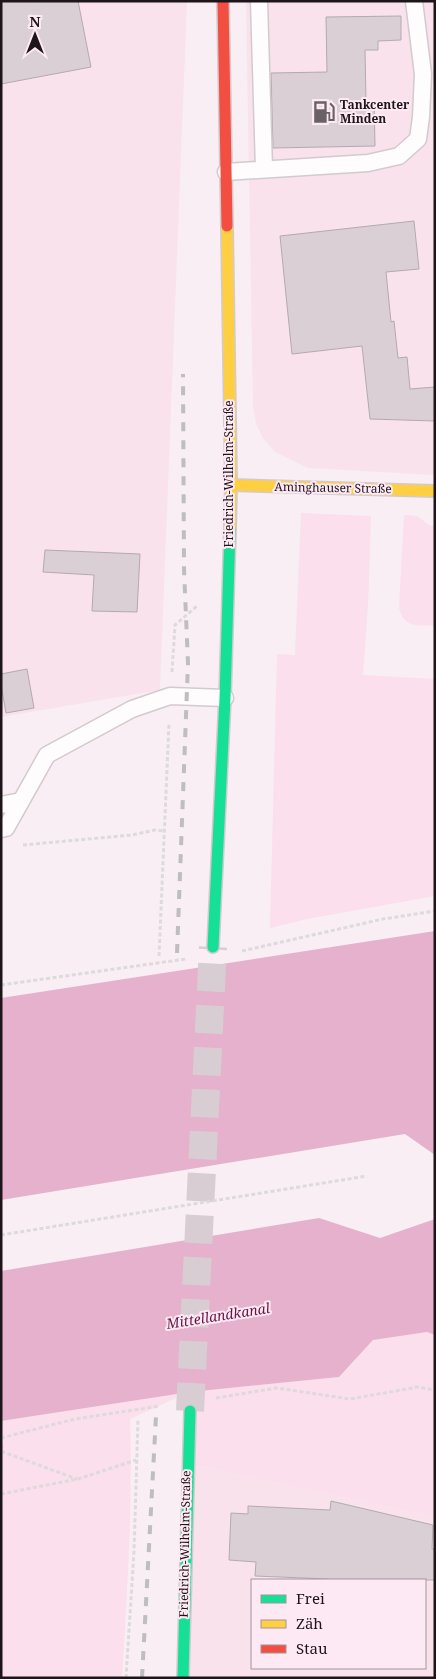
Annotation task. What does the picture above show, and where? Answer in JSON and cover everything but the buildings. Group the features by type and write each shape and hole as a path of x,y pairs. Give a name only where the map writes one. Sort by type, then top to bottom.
{"street":[{"name":"Friedrich-Wilhelm-Straße","path":"214,947 225,698 231,485 223,1"},
{"name":"Aminghauser Straße","path":"231,485 435,491"},
{"name":"Friedrich-Wilhelm-Straße","path":"183,1678 190,1411"}],"lane":[{"path":"259,1 264,170"},
{"path":"226,172 368,163 399,156 418,139 423,74 414,1"},
{"path":"1,829 6,828 47,755 132,709 170,696 225,698"},
{"path":"1,805 21,801"}],"path":[{"path":"20,846 132,835 156,830 164,831"},
{"path":"1,1235 366,1176"},
{"path":"126,1678 134,1552 138,1419"},
{"path":"1,1444 2,1453 78,1479"},
{"path":"1,1494 78,1479 136,1460"}],"shaded area":[{"path":"1,1 187,1 160,690 1,717"},
{"path":"246,1 435,1 435,475 308,468 275,452 263,438 256,424 253,406"},
{"path":"301,513 371,516 368,606 363,675 435,679 435,896 307,919 270,928 277,654 295,655"},
{"path":"404,515 417,516 429,525 435,526 435,626 417,625 408,622 404,619 399,608"},
{"path":"427,1332 435,1335 435,1517 187,1464 189,1392 339,1377 373,1340"},
{"path":"188,1392 130,1419 128,1581 122,1678 1,1678 1,1421"},
{"path":"187,1464 435,1517 435,1678 183,1678"}],"water":[{"path":"435,931 435,1155 405,1134 1,1200 1,998"},
{"name":"Mittellandkanal","path":"319,1218 380,1238 435,1219 435,1335 427,1332 373,1340 339,1377 190,1392 1,1421 1,1271"}],"tunnel":[{"path":"190,1411 213,947"}],"railway":[{"path":"177,953 188,663 184,569 183,374"},
{"path":"142,1678 156,1416"}],"traffic: fast":[{"path":"213,947 225,698 230,528"},
{"path":"183,1678 190,1411"}],"traffic: slow":[{"path":"227,226 230,528"},
{"path":"231,485 435,491"}],"traffic: jam":[{"path":"223,1 227,226"}],"place":[{"name":"Tankcenter Minden","path":"324,112"}]}
